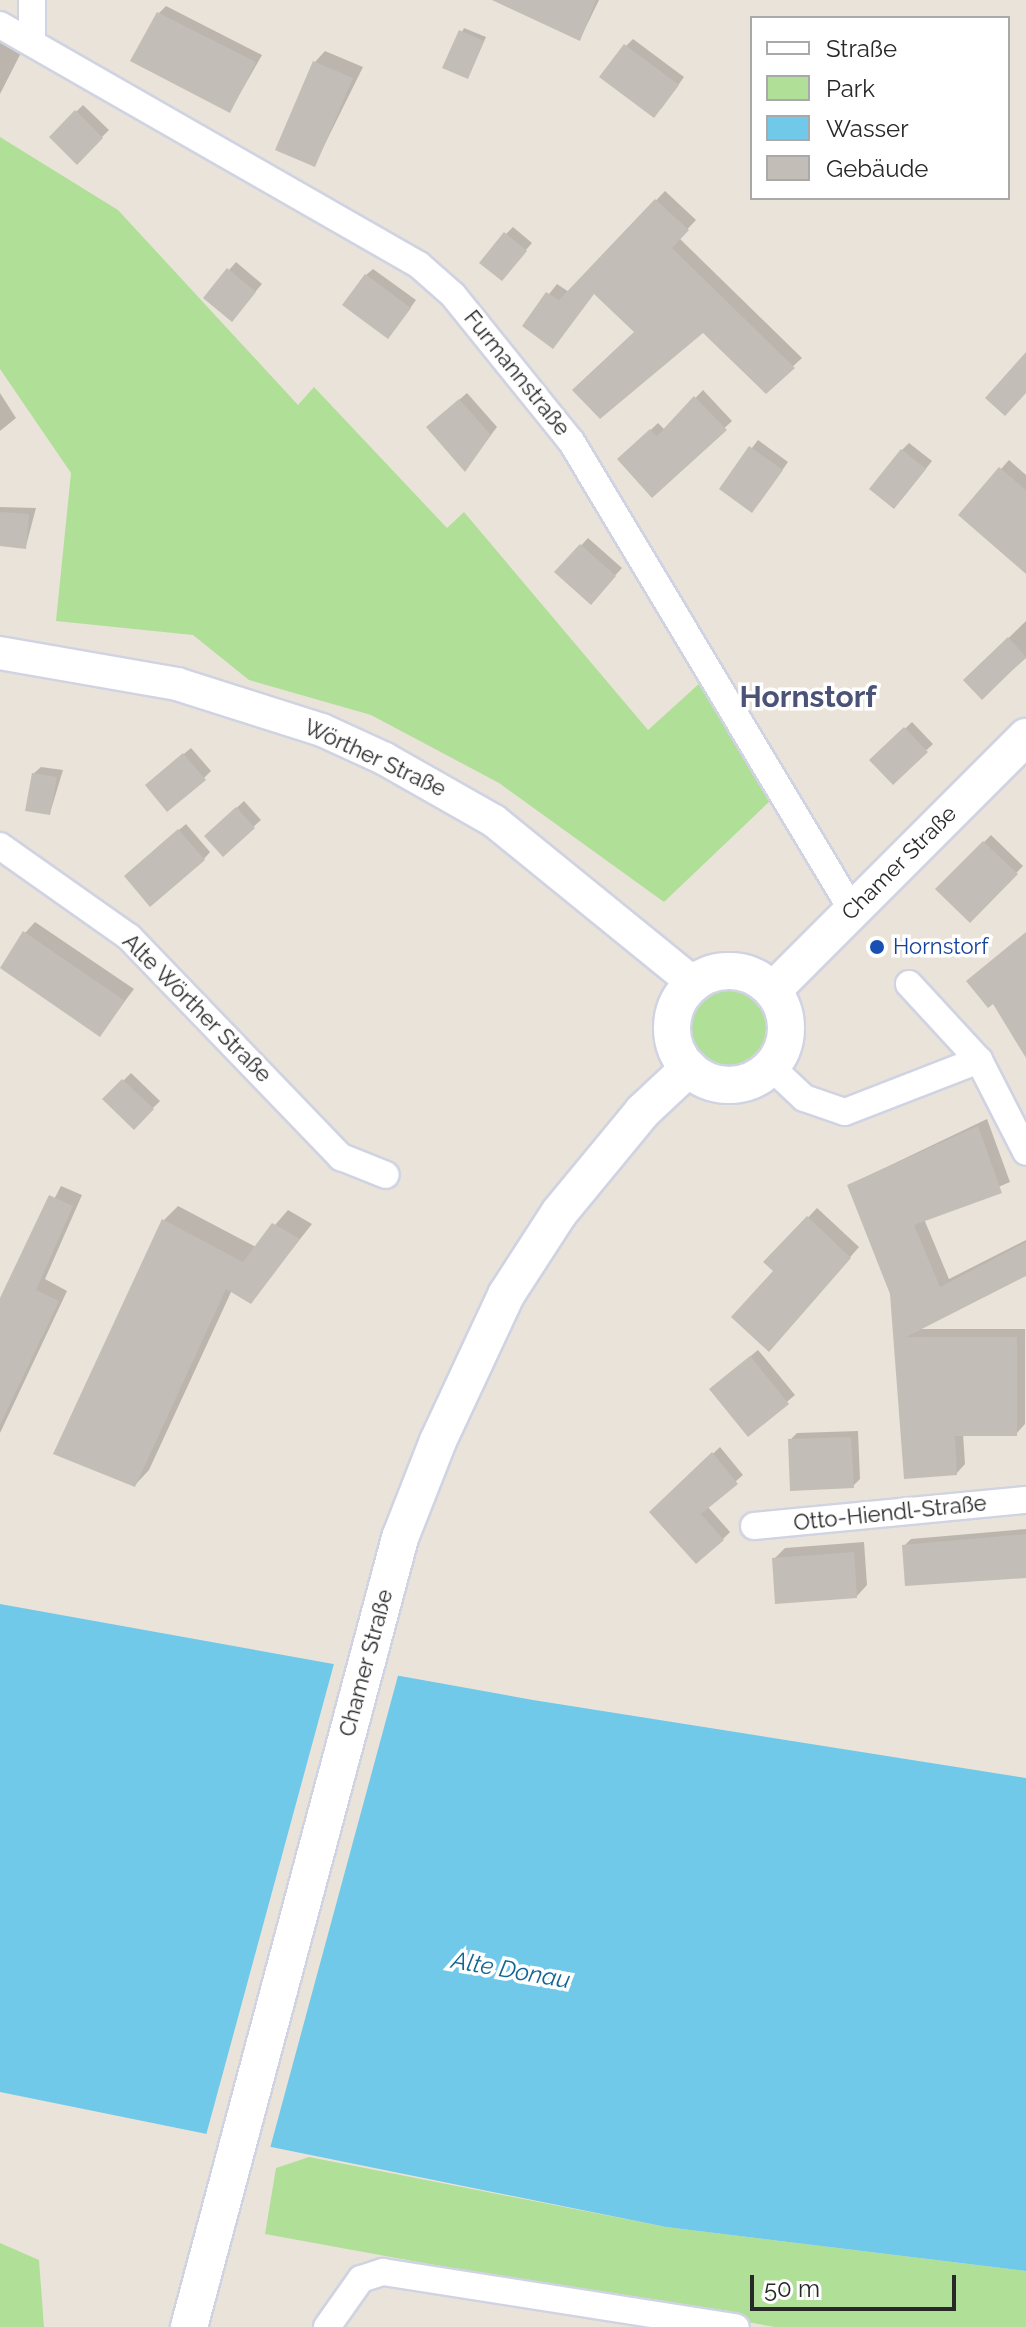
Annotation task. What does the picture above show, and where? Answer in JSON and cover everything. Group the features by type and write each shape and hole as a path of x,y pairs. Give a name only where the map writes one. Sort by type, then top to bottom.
{"main road":[{"name":"Chamer Straße","path":"780,983 818,941 1026,737"},
{"path":"726,970 780,983 786,1021 771,1067 721,1085 689,1068 677,1053 673,1015 693,983 726,970"},
{"name":"Chamer Straße","path":"189,2327 201,2270 400,1538 506,1295 602,1160 689,1068"}],"street":[{"path":"32,0 32,39"},
{"name":"Furmannstraße","path":"0,25 32,39 209,150 419,265 453,295 571,441 852,910"},
{"name":"Wörther Straße","path":"0,653 191,688 385,759 494,821 693,983"},
{"name":"Alte Wörther Straße","path":"0,846 129,937 341,1157 386,1175"},
{"path":"909,984 979,1060 1026,1152"},
{"path":"771,1067 804,1098 845,1112 979,1060"},
{"name":"Otto-Hiendl-Straße","path":"754,1526 1026,1500"},
{"path":"327,2327 361,2279 383,2272 736,2327"}],"green space":[{"path":"0,137 118,210 298,405 314,387 447,528 464,512 648,730 700,683 772,799 664,902 499,783 371,715 249,680 193,635 56,621 71,473 0,369"},
{"path":"728,985 744,988 757,997 766,1010 769,1026 766,1042 757,1055 744,1064 728,1067 712,1064 699,1055 690,1042 687,1026 690,1010 699,997 712,988"},
{"path":"309,2157 666,2227 1026,2271 1026,2327 775,2327 265,2234 276,2168"},
{"path":"0,2243 39,2260 44,2327 0,2327"}],"water":[{"name":"Alte Donau","path":"0,1604 533,1700 1026,1778 1026,2271 666,2227 0,2092"}],"pier":[{"path":"335,1660 399,1672 269,2152 205,2139"}],"building":[{"path":"492,0 596,0 580,41"},
{"path":"157,12 256,62 230,113 130,61"},
{"path":"459,30 484,41 468,79 442,68"},
{"path":"624,44 679,85 654,118 599,77"},
{"path":"313,61 353,78 315,167 275,150"},
{"path":"75,110 103,138 77,165 49,137"},
{"path":"655,199 689,230 672,248 795,368 766,394 703,333 600,419 572,390 634,332 594,294 553,349 522,326 546,292 559,300"},
{"path":"504,232 527,251 502,281 479,263"},
{"path":"227,268 256,292 232,322 203,298"},
{"path":"365,274 411,308 388,339 342,305"},
{"path":"1026,352 1026,393 1005,416 985,398"},
{"path":"694,396 727,430 652,498 617,459 650,429 657,436"},
{"path":"459,399 491,435 465,472 426,427"},
{"path":"749,446 783,470 752,513 719,489"},
{"path":"901,449 926,469 894,509 869,489"},
{"path":"999,467 1026,490 1026,574 958,515"},
{"path":"0,512 29,514 26,549 0,546"},
{"path":"580,544 616,576 591,605 554,572"},
{"path":"1008,637 1026,657 982,700 963,680"},
{"path":"904,727 928,752 893,785 869,760"},
{"path":"183,753 206,780 167,812 145,785"},
{"path":"32,773 57,777 50,815 25,811"},
{"path":"236,807 255,828 223,857 204,836"},
{"path":"178,829 205,860 150,907 124,876"},
{"path":"983,841 1018,874 970,923 935,889"},
{"path":"23,931 125,1001 100,1037 0,968"},
{"path":"1026,932 1026,1058 993,1004 988,1008 966,981"},
{"path":"122,1079 154,1109 134,1130 102,1099"},
{"path":"978,1126 1002,1193 914,1225 940,1287 1026,1242 1026,1276 906,1337 1017,1337 1017,1436 955,1436 957,1475 904,1479 890,1294 847,1185"},
{"path":"49,1195 73,1206 36,1290 59,1301 0,1425 0,1298"},
{"path":"807,1216 851,1258 769,1352 731,1317 773,1271 763,1262"},
{"path":"162,1219 243,1262 272,1223 300,1239 251,1304 226,1289 135,1487 53,1454"},
{"path":"750,1356 789,1404 748,1437 709,1389"},
{"path":"851,1437 854,1488 790,1491 788,1439"},
{"path":"712,1452 738,1484 701,1514 724,1540 696,1564 649,1512"},
{"path":"1026,1534 1026,1578 905,1586 902,1545"},
{"path":"854,1552 857,1598 775,1604 772,1558"}],"place":[{"name":"Hornstorf","path":"877,947"}],"district":[{"name":"Hornstorf","path":"808,697"}]}
